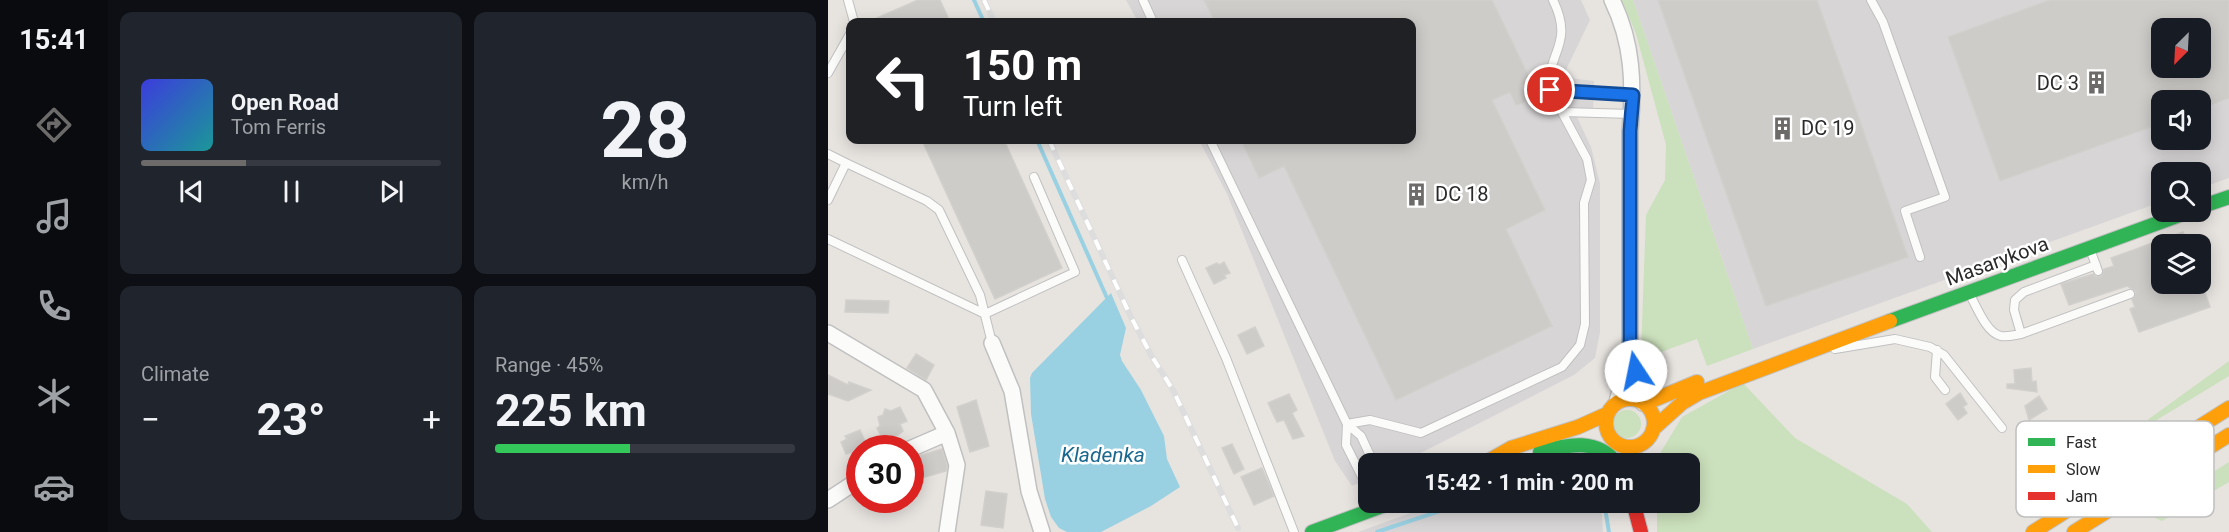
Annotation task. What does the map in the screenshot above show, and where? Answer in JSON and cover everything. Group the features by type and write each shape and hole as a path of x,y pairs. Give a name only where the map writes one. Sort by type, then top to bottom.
{"main road":[{"path":"2211,203 2229,197"},
{"name":"Masarykova","path":"1650,434 1682,403 1699,393 1781,363 1819,346 2160,222"},
{"name":"Masarykova","path":"1644,402 1780,354 1819,346"},
{"path":"1639,385 1677,390"},
{"path":"1503,453 1511,448 1578,427 1629,399 1644,402 1652,414 1646,453"},
{"path":"1612,408 1606,426 1611,437 1624,446 1638,445 1650,434"},
{"path":"2208,421 2229,408"},
{"path":"2214,444 2229,435"},
{"path":"1521,453 1567,437 1611,437"},
{"path":"1536,453 1575,444 1608,453"},
{"path":"1624,446 1626,453"},
{"path":"1320,531 1363,513"},
{"path":"1638,513 1642,532"},
{"path":"2033,532 2056,517"},
{"path":"2074,532 2098,517"}],"street":[{"path":"1612,0 1620,16 1633,68 1630,352 1612,408"},
{"path":"828,333 924,390 947,433 957,465 947,532"},
{"path":"992,344 1012,391 1029,492 1042,532"},
{"path":"1630,352 1644,402"},
{"path":"924,443 947,433"},
{"path":"828,501 846,489"}],"lane":[{"path":"848,0 853,18"},
{"path":"1143,0 1151,18"},
{"path":"1347,424 1370,420 1421,433 1562,367 1580,345 1586,324 1584,203 1592,180 1587,159 1550,90 1551,69 1562,37 1562,24 1553,0"},
{"path":"1871,0 1883,22 1945,197 1905,211 1920,257"},
{"path":"828,73 846,41"},
{"path":"1550,90 1633,95"},
{"path":"1563,112 1632,114"},
{"path":"1212,144 1347,424 1361,436 1369,453"},
{"path":"828,154 927,201 939,210 980,295 992,344"},
{"path":"828,200 846,163"},
{"path":"985,314 1076,272 1034,177"},
{"path":"828,239 985,314"},
{"path":"2021,334 2014,309 2015,300 2024,292 2097,268 2089,248"},
{"path":"1182,260 1226,358 1294,532"},
{"path":"1968,292 1991,330 1999,336 2021,334 2130,294"},
{"path":"1819,346 1839,350 1895,339 1937,350 1944,355 2002,428"},
{"path":"1937,350 1935,377 1945,390"},
{"path":"1347,424 1346,445 1358,469"}],"shaded area":[{"path":"1126,0 1581,0 1590,20 1566,70 1570,78 1594,81 1593,113 1576,115 1591,147 1600,183 1600,332 1595,358 1574,375 1421,453 1358,453 1358,483 1352,486 1335,461 1227,194 1201,144 1416,144 1416,18 1136,18"},
{"path":"1633,0 2229,0 2229,178 2211,184 2211,162 2151,162 2151,206 1753,349"},
{"path":"1411,513 1602,513 1603,532 1358,532"}],"green space":[{"path":"1622,0 1633,0 1753,349 1707,366 1697,339 1661,352 1641,352 1646,215 1665,180 1666,145 1636,34"},
{"path":"2229,361 2229,376 2155,421 2146,421"},
{"path":"1743,383 1795,438 1907,504 1932,532 1657,532 1657,513 1700,513 1700,453 1660,453 1682,417"},
{"path":"1627,410 1637,414 1641,424 1637,434 1627,438 1617,434 1613,424 1617,414"},
{"path":"2229,462 2229,482 2214,491 2214,471"},
{"path":"2153,517 2169,517 2162,521"}],"water":[{"name":"Kladenka","path":"1111,293 1126,328 1120,355 1122,361 1141,390 1164,436 1167,459 1180,487 1151,506 1101,532 1067,532 1059,528 1051,517 1045,499 1031,414 1030,378 1032,373"}],"building":[{"path":"918,0 940,0 948,18 877,18"},
{"name":"DC 18","path":"1204,0 1492,0 1531,81 1521,86 1528,100 1520,104 1516,105 1510,92 1492,100 1545,210 1506,229 1552,326 1396,400 1284,166 1259,178 1243,144 1416,144 1416,18 1213,18"},
{"name":"DC 19","path":"1658,0 1817,0 1908,257 1766,306"},
{"name":"DC 3","path":"2050,0 2229,0 2229,98 2211,105 2211,90 2151,90 2151,127 2000,181 1948,37"},
{"path":"924,144 1006,144 1062,268 995,299"},
{"path":"2151,244 2151,294 2205,294 2210,307 2139,332 2130,309 2135,307 2132,300 2136,292 2127,286 2069,305 2061,284 2093,274 2096,277 2101,276 2104,269 2114,266 2111,258"},
{"path":"1224,262 1230,273 1224,275 1226,278 1214,284 1206,268"},
{"path":"846,300 889,301 888,313 845,312"},
{"path":"1255,327 1264,346 1247,354 1238,335"},
{"path":"916,354 934,365 926,380 907,368"},
{"path":"2031,368 2032,382 2036,381 2037,392 2007,388 2007,384 2015,384 2014,370"},
{"path":"828,375 848,385 849,382 871,390 848,401 828,394"},
{"path":"1960,393 1967,404 1963,407 1967,413 1958,420 1946,404"},
{"path":"1289,394 1297,410 1292,413 1304,436 1293,439 1284,420 1277,422 1268,403"},
{"path":"2039,396 2047,409 2029,420 2025,406"},
{"path":"976,400 989,446 970,452 957,407"},
{"path":"900,407 907,421 900,424 903,431 898,435 880,435 877,428 880,426 878,417 883,415 885,409 891,411"},
{"path":"860,430 862,435 848,435"},
{"path":"846,440 846,454 841,442"},
{"path":"1232,444 1244,469 1234,474 1222,448"},
{"path":"942,449 947,466 946,471 924,477 924,454"},
{"path":"1262,468 1274,496 1254,505 1241,477"},
{"path":"986,491 1007,494 1003,528 981,525"}],"waterway":[{"path":"974,0 982,18"},
{"path":"1039,144 1107,298"},
{"path":"1377,532 1434,513"},
{"path":"1606,513 1609,532"}],"railway":[{"path":"984,0 992,18"},
{"path":"1051,144 1130,315 1173,390 1238,528"}],"traffic: fast":[{"path":"2211,203 2229,197"},
{"path":"1890,321 2161,222"},
{"path":"1540,452 1582,445 1605,453"},
{"path":"1312,532 1363,513"}],"traffic: slow":[{"path":"1653,429 1682,403 1699,393 1890,321"},
{"path":"1645,400 1656,399 1697,382"},
{"path":"1630,399 1647,406 1654,423 1647,440 1630,447 1613,440 1606,423 1613,406 1630,399"},
{"path":"2208,421 2229,408"},
{"path":"1502,453 1511,448 1578,427 1607,414"},
{"path":"2214,444 2229,435"},
{"path":"2033,532 2057,517"},
{"path":"2074,532 2098,517"}],"traffic: jam":[{"path":"1636,513 1641,532"}],"place":[{"name":"DC 3","path":"2097,83"},
{"name":"DC 19","path":"1783,128"},
{"name":"DC 18","path":"1417,194"}],"route":[{"path":"1550,90 1633,95 1630,131 1630,352 1636,371"}]}
